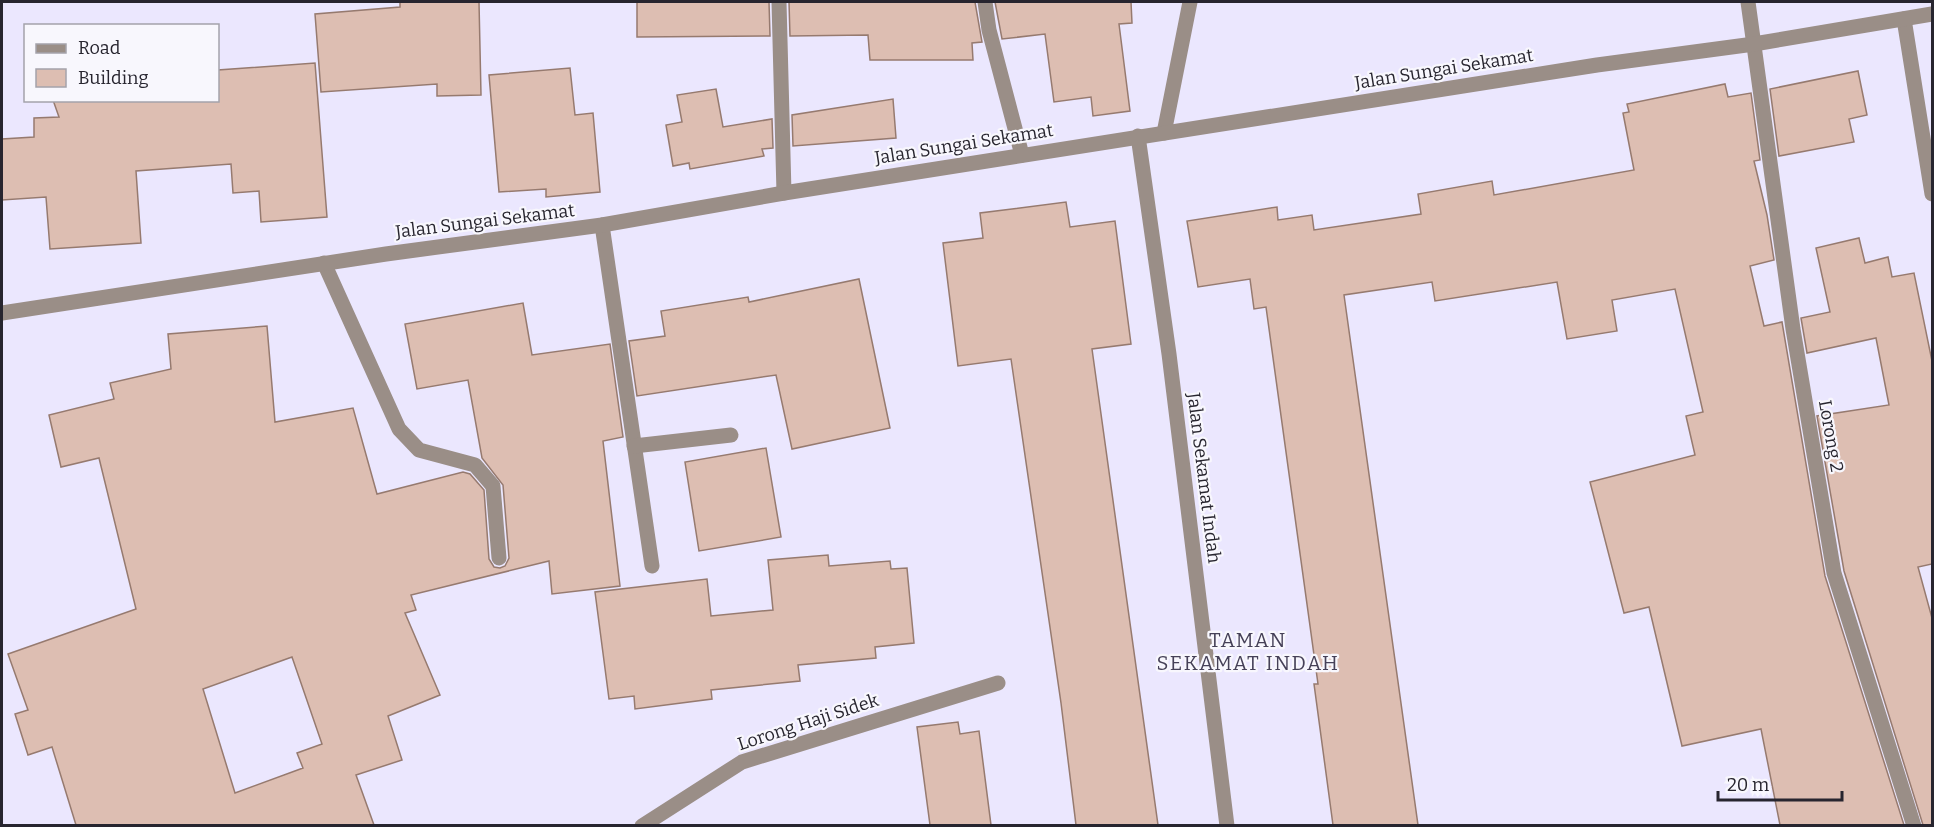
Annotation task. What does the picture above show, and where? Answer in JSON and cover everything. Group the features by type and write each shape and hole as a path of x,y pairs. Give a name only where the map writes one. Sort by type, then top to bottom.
{"street":[{"path":"779,2 784,193"},
{"path":"985,2 989,30 1022,155"},
{"path":"1164,133 1190,2"},
{"name":"Lorong 2","path":"1748,2 1793,329 1834,573 1914,825"},
{"name":"Jalan Sungai Sekamat","path":"2,313 324,263 602,225 1138,136 1597,65 1754,44 1932,14"},
{"path":"1904,19 1932,194"},
{"name":"Jalan Sekamat Indah","path":"1138,136 1169,354 1227,825"},
{"path":"602,225 652,566"},
{"path":"324,263 399,429 419,450 475,465 493,486 499,558"},
{"path":"634,446 731,435"},
{"name":"Lorong Haji Sidek","path":"642,825 742,762 998,683"}],"building":[{"path":"400,2 479,2 481,95 437,96 437,84 321,92 315,14 400,7"},
{"path":"637,2 769,2 770,36 637,37"},
{"path":"789,2 975,2 982,42 972,43 973,60 870,60 868,35 790,36"},
{"path":"995,2 1131,2 1132,23 1119,24 1130,111 1093,116 1091,97 1054,102 1045,34 1002,39"},
{"path":"315,63 327,217 261,222 259,191 233,193 231,164 136,171 141,243 50,249 46,197 2,200 2,139 34,137 34,118 59,117 54,102 219,102 219,70"},
{"path":"570,68 575,115 593,113 600,192 546,197 546,189 499,192 489,75"},
{"path":"1858,71 1867,115 1849,119 1854,142 1779,156 1770,89"},
{"path":"1725,84 1728,97 1751,93 1760,160 1754,161 1767,215 1774,260 1750,266 1764,326 1782,322 1825,576 1904,825 1780,825 1761,729 1682,746 1649,607 1624,613 1590,482 1695,455 1686,416 1703,412 1675,289 1612,300 1617,331 1567,339 1557,282 1435,301 1432,282 1344,295 1418,825 1333,825 1314,684 1318,684 1266,307 1254,309 1250,279 1198,287 1187,221 1277,207 1278,220 1312,215 1314,230 1421,214 1418,194 1492,181 1494,195 1634,170 1623,113 1629,112 1627,104"},
{"path":"716,89 723,127 772,119 773,148 762,149 764,156 690,169 689,163 673,166 666,125 682,122 677,95"},
{"path":"893,99 896,138 793,146 792,115"},
{"path":"1066,202 1070,227 1115,221 1131,344 1092,349 1158,825 1076,825 1061,703 1011,359 958,366 943,243 983,238 980,213"},
{"path":"1859,238 1865,263 1888,257 1892,277 1914,273 1932,361 1932,564 1918,567 1932,618 1932,825 1923,825 1844,571 1817,416 1889,405 1876,338 1807,353 1801,318 1830,312 1816,248"},
{"path":"859,279 890,428 792,449 776,375 637,396 629,341 665,336 661,311 748,297 749,302"},
{"path":"523,303 532,355 610,344 623,437 603,441 620,586 552,594 549,561 411,595 416,610 405,613 440,695 388,716 402,760 356,775 374,825 76,825 52,747 28,755 15,714 28,710 8,654 136,609 99,458 61,467 49,415 114,399 110,383 171,369 168,334 267,326 275,422 353,408 377,494 463,472 470,474 484,490 489,559 494,567 505,566 509,558 503,485 482,458 468,380 417,389 405,324","holes":["292,657 322,744 297,753 303,768 235,793 203,689"]},
{"path":"766,448 781,537 699,551 685,462"},
{"path":"828,555 829,566 890,561 891,569 907,568 914,643 875,647 876,658 798,665 800,681 711,690 712,699 635,709 634,696 609,699 595,592 707,579 711,616 773,610 768,560"},
{"path":"958,722 960,734 979,731 991,825 930,825 917,727"}],"district":[{"name":"TAMAN SEKAMAT INDAH","path":"1248,652"}]}
